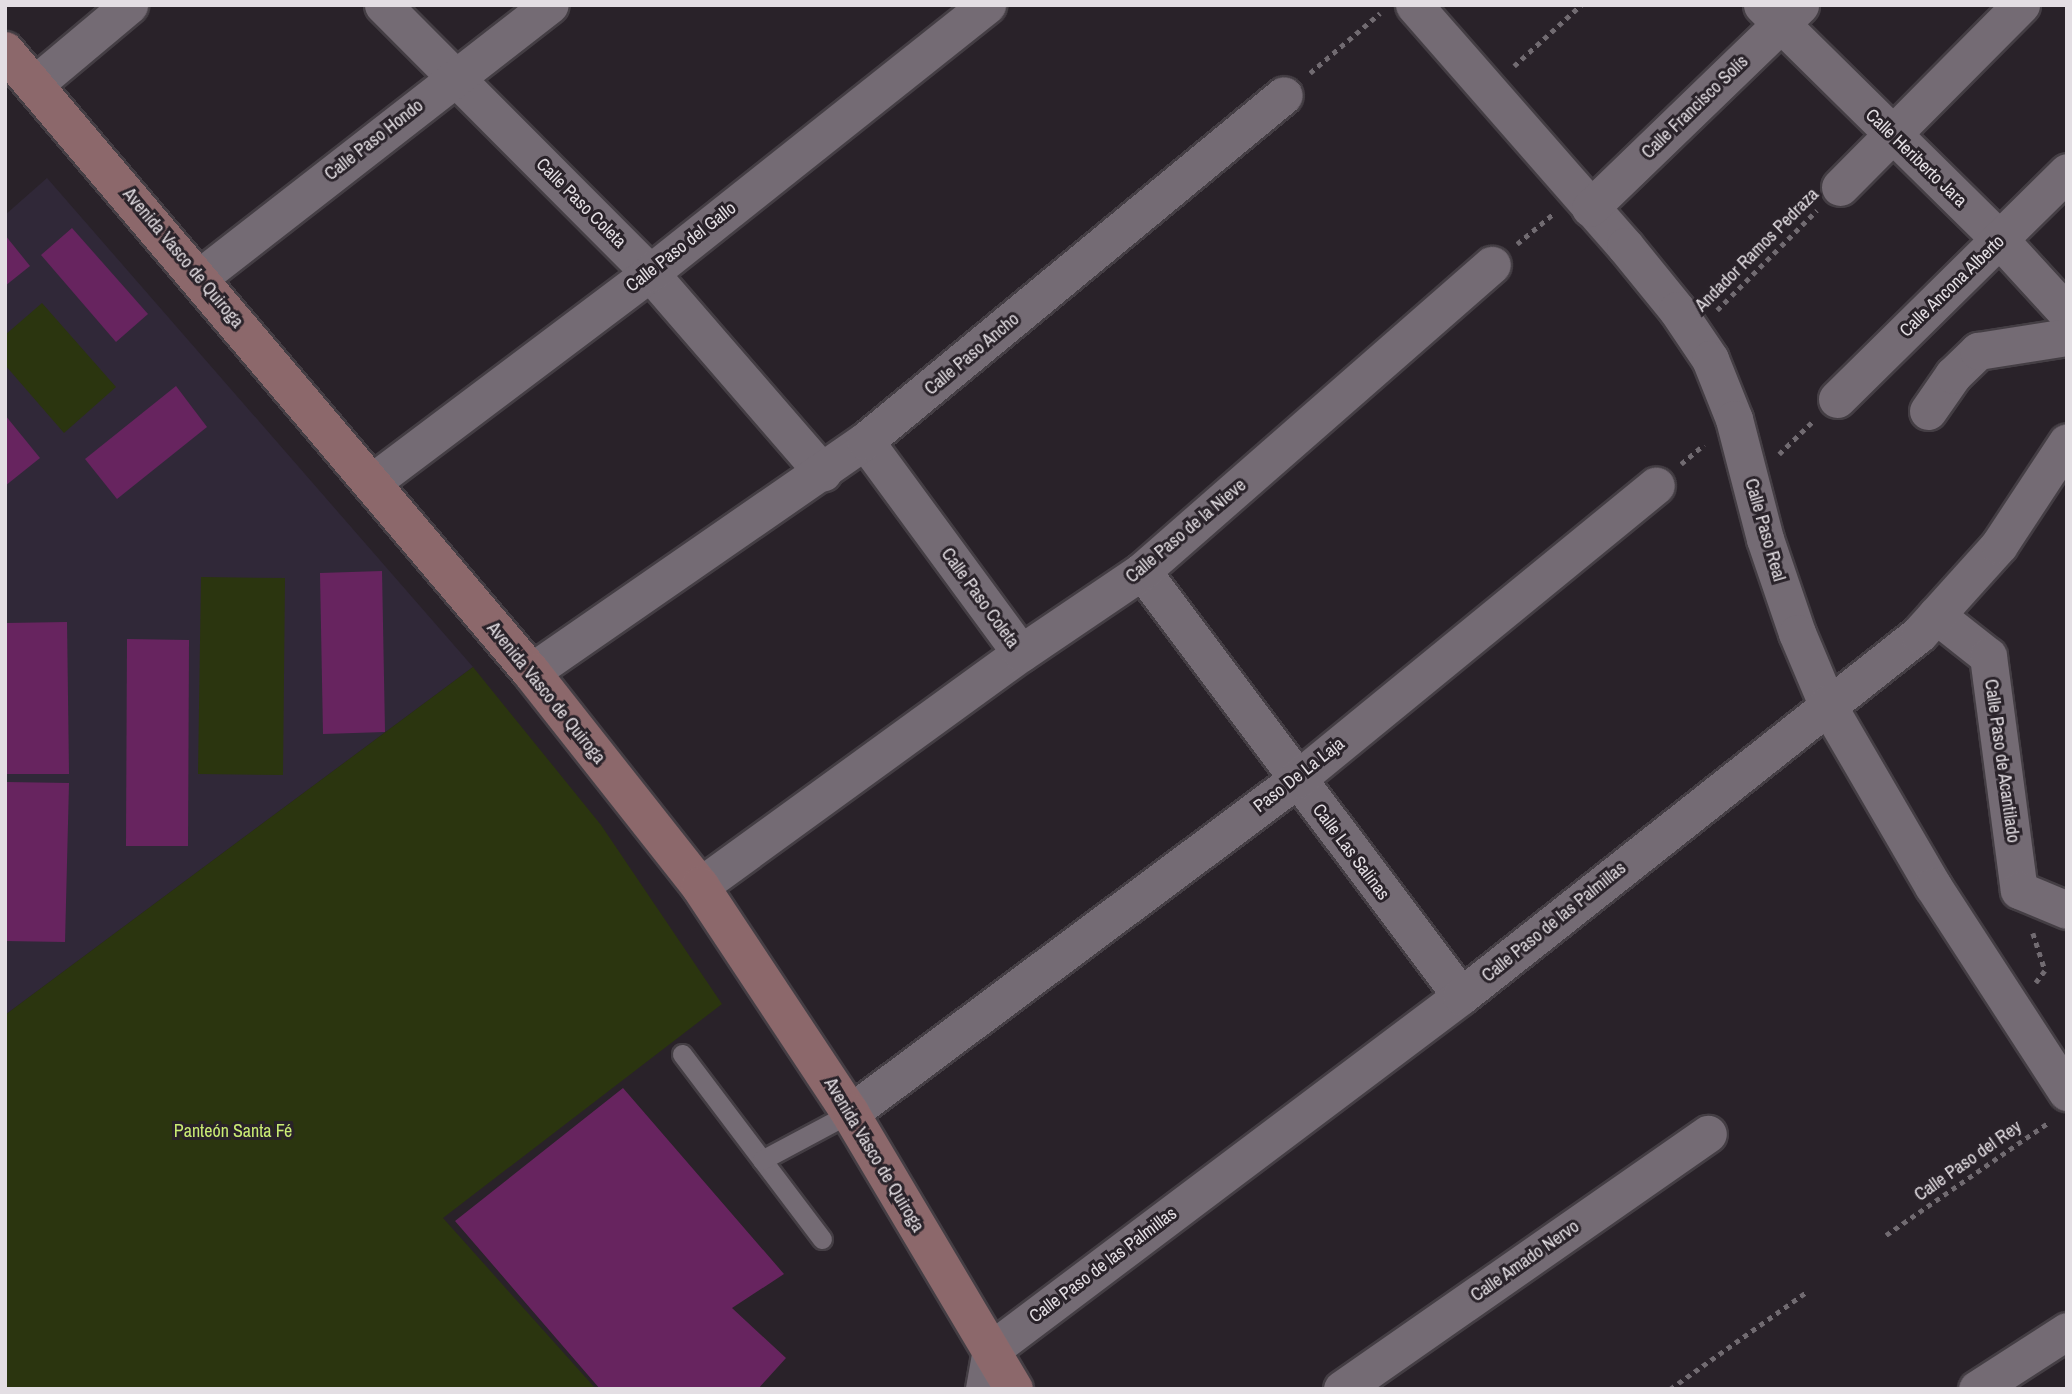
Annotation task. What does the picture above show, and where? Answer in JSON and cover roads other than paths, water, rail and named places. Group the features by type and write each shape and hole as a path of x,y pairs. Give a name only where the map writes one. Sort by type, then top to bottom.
{"main road":[{"name":"Avenida Vasco de Quiroga","path":"5,51 200,277 531,672 699,886 850,1113 1014,1389"}],"street":[{"path":"35,85 129,5"},
{"name":"Calle Paso Coleta","path":"383,5 650,272 823,473"},
{"name":"Calle Paso Hondo","path":"200,277 550,5"},
{"name":"Calle Paso del Gallo","path":"371,483 650,272 988,5"},
{"name":"Calle Paso Real","path":"1413,5 1677,310 1710,359 1734,419 1765,539 1793,621 1827,704 1933,886 2014,1011 2061,1105"},
{"path":"1840,187 2021,5"},
{"name":"Calle Heriberto Jara","path":"1781,12 1893,136 2000,240 2067,313"},
{"name":"Calle Francisco Solís","path":"1585,201 1781,12"},
{"name":"Calle Paso Ancho","path":"531,672 823,473 865,441 1284,95"},
{"name":"Calle Ancona Alberto","path":"1837,399 2067,172"},
{"name":"Calle Paso de la Nieve","path":"699,886 1021,653 1142,571 1492,265"},
{"path":"1928,411 1953,374 1978,351 2067,337"},
{"name":"Calle Paso Coleta","path":"865,441 1021,653"},
{"name":"Calle Paso de las Palmillas","path":"991,1350 1461,996 1827,704 1919,634 1999,545 2067,442"},
{"name":"Paso De La Laja","path":"850,1113 1296,780 1656,485"},
{"name":"Calle Las Salinas","path":"1142,571 1296,780 1461,996"},
{"name":"Calle Paso de Acantilado","path":"1936,615 1988,656 2019,890 2067,910"},
{"name":"Calle Amado Nervo","path":"1342,1389 1708,1134"},
{"path":"1977,1389 2067,1331"},
{"path":"984,1389 991,1350"}],"lane":[{"path":"682,1054 822,1239"},
{"path":"762,1160 850,1113"}],"park label":[{"name":"Panteón Santa Fé","path":"233,1131"}]}
